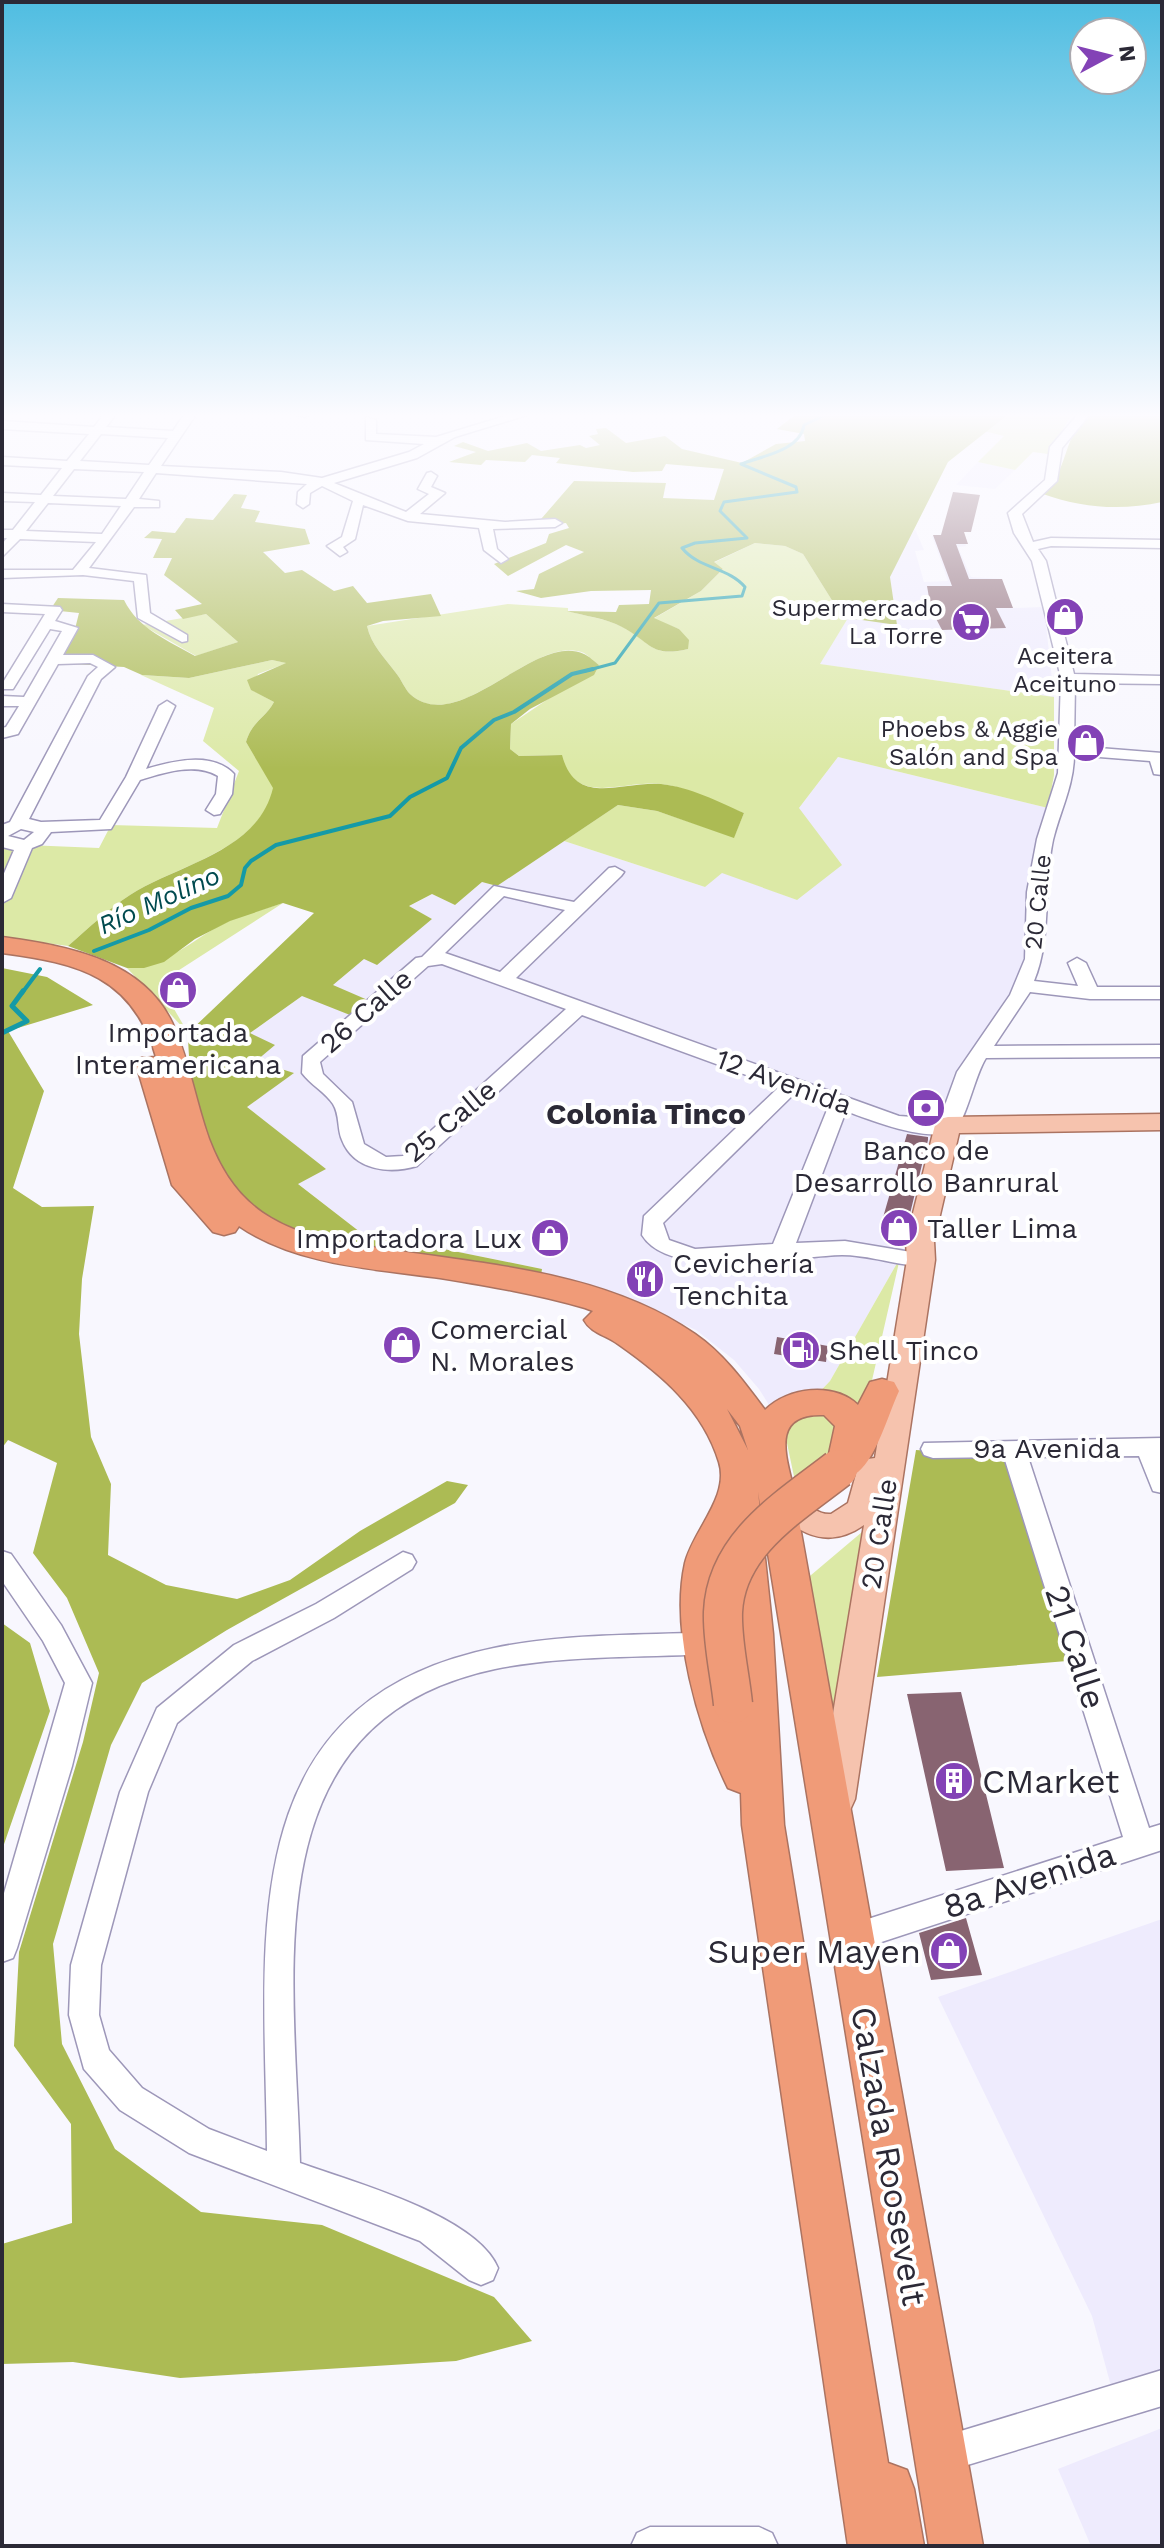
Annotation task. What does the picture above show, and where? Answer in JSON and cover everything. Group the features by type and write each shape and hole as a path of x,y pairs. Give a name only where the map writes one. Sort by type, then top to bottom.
{"highway":[{"path":"2,945 69,958 107,973 145,1001 161,1027 208,1174 224,1198 259,1225 335,1251 533,1282 616,1305 654,1323 699,1353 754,1419 759,1471 754,1634 763,1825 875,2546"},
{"path":"2,956 45,962 89,979 109,991 126,1009 144,1041 187,1185 223,1224 259,1244 302,1259 569,1307 625,1332 677,1369 708,1405 736,1459 759,1471"},
{"path":"742,1776 723,1614 729,1577 753,1538 842,1466 866,1430 882,1391"},
{"path":"763,1825 742,1776 713,1690 700,1595 705,1560 759,1471 774,1423 783,1413 798,1404 824,1403 839,1409 849,1420 851,1442 842,1466"},
{"name":"Calzada Roosevelt","path":"759,1471 832,1827 956,2546"},
{"path":"831,2258 865,2345 897,2546"}],"main road":[{"name":"12 Avenida","path":"948,1125 1162,1122"},
{"name":"20 Calle","path":"759,1471 809,1524 831,1526 852,1518 867,1497 882,1391 914,1250 948,1125"},
{"name":"20 Calle","path":"832,1827 921,1260 914,1250"}],"street":[{"path":"74,574 110,532"},
{"path":"340,552 334,546 348,539 349,532"},
{"path":"487,532 491,550 501,559"},
{"name":"20 Calle","path":"948,1125 967,1072 1022,990 1034,959 1036,892 1045,839 1062,791 1067,750 1068,678 1033,546 1020,532"},
{"path":"2,553 8,534 106,538"},
{"path":"1033,546 1051,542 1162,544"},
{"path":"2,574 141,578 140,610 143,615 182,638"},
{"path":"2,608 55,610 5,693 30,702"},
{"path":"5,733 30,702 71,627 45,624"},
{"path":"2,898 6,872 6,832 95,676 108,667 93,659 53,660"},
{"path":"1068,678 1162,680"},
{"path":"6,832 41,827 105,825 134,777 167,706"},
{"path":"1067,750 1157,757 1160,771"},
{"path":"134,777 190,766 219,769 226,774 227,785 214,810"},
{"path":"6,872 25,845 38,839 41,827"},
{"path":"6,832 25,845"},
{"path":"504,979 615,872"},
{"name":"26 Calle","path":"310,1060 426,960 500,890 578,908"},
{"name":"12 Avenida","path":"426,960 443,958 504,979 895,1122 925,1127 948,1125"},
{"path":"1077,963 1090,993"},
{"path":"1022,990 1067,998 1090,993 1162,993"},
{"name":"25 Calle","path":"310,1060 311,1075 334,1090 343,1103 352,1143 358,1152 381,1163 400,1165 410,1161 581,1006"},
{"path":"981,1052 1162,1051"},
{"path":"792,1085 652,1221 653,1235 661,1245 694,1256 845,1248 914,1250"},
{"path":"781,1253 840,1101"},
{"path":"1155,1447 1162,1484"},
{"name":"9a Avenida","path":"933,1449 1155,1447"},
{"name":"21 Calle","path":"1013,1449 1151,1841"},
{"path":"2,1561 52,1633 79,1683 58,1766 2,1948"},
{"path":"403,1562 325,1611 243,1653 167,1716 134,1792 86,1965 84,2015 95,2058 131,2099 200,2142 431,2228 481,2268"},
{"path":"284,2174 280,1949 288,1854 305,1798 333,1751 365,1715 398,1695 466,1665 518,1655 706,1643"},
{"name":"8a Avenida","path":"851,1938 1151,1841"},
{"path":"941,2455 1162,2388"},
{"path":"650,2546 755,2543 759,2546"}],"shaded area":[{"path":"913,532 916,532 924,550 915,551 924,582 948,581 932,536 964,536 966,546 958,547 971,577 1002,579 1012,608 1044,607 1054,697 819,664 848,618 896,624 890,577 900,552"},
{"path":"838,757 1048,808 1031,867 1026,949 1016,985 954,1074 900,1258 830,1381 784,1429 759,1389 734,1360 696,1330 624,1297 541,1276 542,1269 360,1232 297,1183 325,1169 246,1106 293,1073 255,1061 249,1034 302,996 333,985 364,959 432,919 408,907 432,894 455,905 482,882 497,886 564,841 705,887 722,872 797,900 799,808"},
{"path":"1162,1919 1162,2369 1111,2386 1092,2316 938,1997"},
{"path":"1162,2428 1162,2546 1091,2546 1058,2469"}],"green space":[{"path":"151,532 306,532 310,544 263,552 285,573 302,570 334,591 353,586 367,603 431,594 441,616 383,621 367,626 375,645 410,694 430,704 451,703 474,695 543,657 564,651 584,654 599,665 594,675 530,709 511,724 510,749 519,756 562,755 569,771 589,787 661,784 683,788 744,813 734,838 657,811 618,805 497,886 482,882 455,905 432,894 409,906 432,919 377,965 364,959 333,985 370,1001 355,1017 302,996 250,1033 275,1045 256,1061 294,1073 247,1107 326,1169 298,1184 360,1232 542,1269 541,1276 305,1236 279,1226 255,1211 235,1192 220,1169 199,1116 189,1060 188,1033 314,913 283,903 230,921 195,939 164,962 144,968 127,968 68,946 130,895 234,842 265,810 273,788 246,742 252,729 274,702 251,690 247,680 286,663 272,660 189,678 142,675 124,667 56,663 72,641 79,613 50,610 58,598 124,600 146,627 195,656 238,642 206,614 183,619 175,610 202,604 164,575 172,558 153,558 162,539 144,538"},
{"path":"913,532 890,577 897,625 848,618 833,602 803,554 785,546 755,543 714,562 723,569 701,591 654,618 679,629 689,640 688,649 675,651 658,650 616,624 567,611 616,612 619,605 649,604 651,590 591,591 541,598 516,591 534,589 539,574 584,552 566,545 508,576 494,564 546,543 549,534"},
{"path":"755,543 785,546 803,554 833,602 848,618 820,664 1054,697 1054,775 1048,808 838,757 799,808 842,865 797,900 722,873 705,887 564,841 618,805 657,811 734,837 744,813 692,792 661,784 589,786 577,781 568,771 561,755 519,756 510,749 511,724 599,665 586,654 564,651 543,657 473,695 451,703 429,704 408,692 375,645 367,626 508,604 568,608 568,611 629,630 656,649 688,649 679,629 653,619 701,591 723,569 713,563"},
{"path":"206,614 238,642 196,656 142,625"},
{"path":"272,660 287,663 258,674 252,690 274,702 252,729 246,742 274,788 265,810 252,827 214,854 130,895 68,946 2,937 2,844 99,848 111,825 217,828 239,771 203,741 214,708 141,675 189,678"},
{"path":"283,903 159,983 188,1033 127,968 155,963 229,921"},
{"path":"2,968 47,977 93,1005 8,1031 44,1091 13,1188 42,1207 94,1206 82,1279 79,1334 91,1437 111,1484 108,1555 166,1585 237,1599 290,1580 360,1531 447,1481 468,1485 455,1503 227,1630 142,1683 111,1745 53,1944 62,2044 115,2149 201,2212 322,2225 494,2297 532,2341 456,2361 180,2378 73,2362 2,2364 2,2244 72,2223 71,2124 14,2046 19,1952 83,1742 99,1673 67,1598 33,1553 57,1463 8,1440 2,1448"},
{"path":"900,1258 870,1389 856,1433 796,1486 784,1429 830,1381"},
{"path":"916,1450 1008,1456 1067,1661 877,1677"},
{"path":"862,1532 833,1732 804,1581"},
{"path":"2,1623 30,1643 50,1711 2,1850"}],"building":[{"path":"942,532 971,532 964,532 968,544 956,544 969,579 1002,579 1013,608 996,608 1006,628 942,630 931,609 927,586 952,586 933,535 941,535"},
{"name":"Banco de Desarrollo Banrural","path":"918,1095 943,1100 936,1116 910,1114"},
{"path":"907,1134 928,1137 928,1140 907,1226 882,1221"},
{"name":"Cevichería Tenchita","path":"640,1267 664,1277 651,1292 627,1282"},
{"name":"Shell Tinco","path":"777,1337 828,1346 826,1362 774,1354"},
{"name":"CMarket","path":"961,1692 1004,1868 946,1871 907,1694"},
{"name":"Super Mayen","path":"966,1918 982,1975 931,1980 919,1933"}],"waterway":[{"name":"Río Molino","path":"588,670 615,663 659,603 742,596 745,587 738,580 697,560 682,548 695,543 747,538 741,532"},
{"name":"Río Molino","path":"588,670 593,669"},
{"name":"Río Molino","path":"94,951 149,930 191,908 228,896 241,885 245,868 251,861 276,845 390,816 410,797 447,778 461,748 494,720 514,712 572,674 588,670"},
{"name":"Río Molino","path":"22,993 40,969"},
{"name":"Río Molino","path":"2,1033 27,1021 12,1006 23,991"}],"place":[{"name":"Aceitera Aceituno","path":"1065,617"},
{"name":"Supermercado La Torre","path":"971,622"},
{"name":"Phoebs & Aggie Salón and Spa","path":"1086,743"},
{"name":"Importada Interamericana","path":"178,990"},
{"name":"Banco de Desarrollo Banrural","path":"926,1108"},
{"name":"Taller Lima","path":"899,1228"},
{"name":"Importadora Lux","path":"550,1238"},
{"name":"Cevichería Tenchita","path":"645,1279"},
{"name":"Comercial N. Morales","path":"402,1345"},
{"name":"Shell Tinco","path":"801,1350"},
{"name":"CMarket","path":"954,1781"},
{"name":"Super Mayen","path":"949,1951"}],"district":[{"name":"Colonia Tinco","path":"646,1113"}]}
